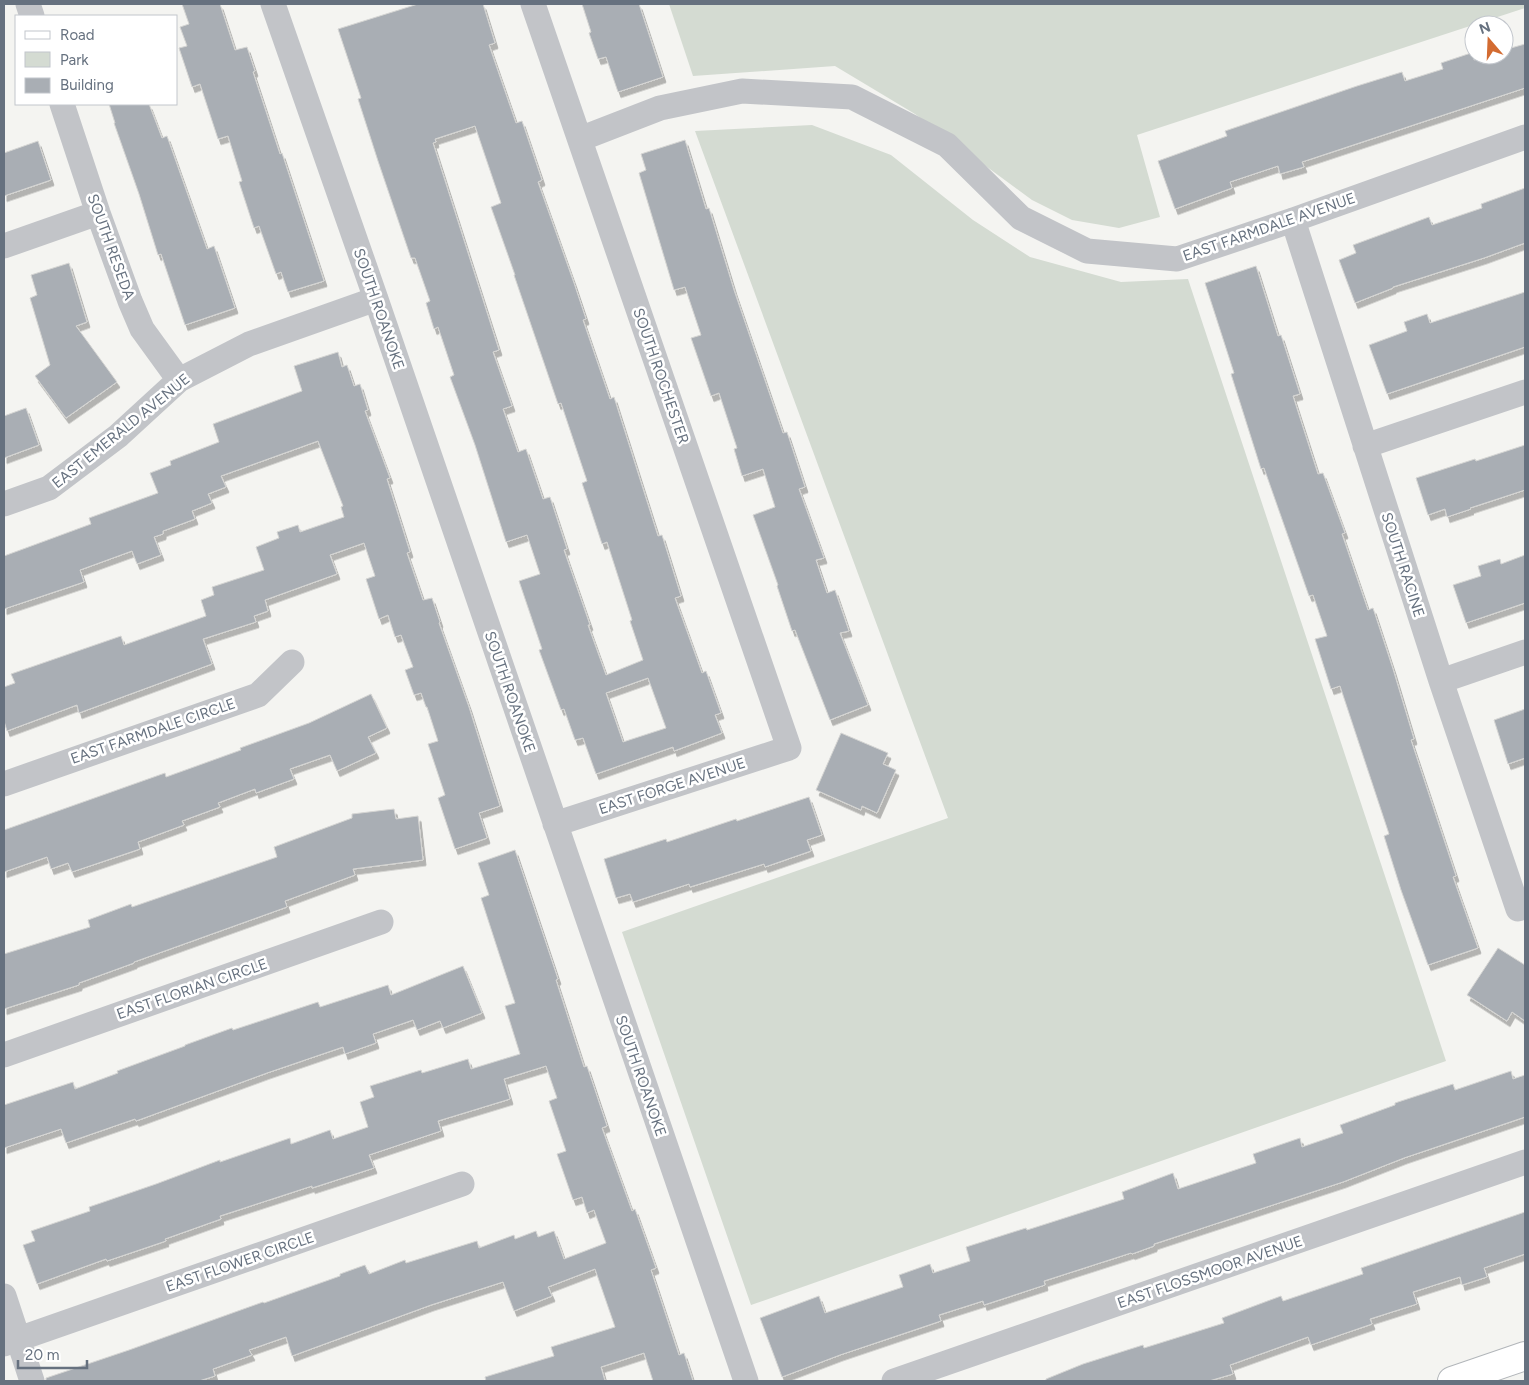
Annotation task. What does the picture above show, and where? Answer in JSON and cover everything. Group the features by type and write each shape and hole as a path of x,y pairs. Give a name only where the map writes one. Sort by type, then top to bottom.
{"main road":[{"path":"1452,1381 1525,1356"}],"street":[{"name":"SOUTH ROANOKE","path":"274,4 746,1381"},
{"name":"SOUTH ROCHESTER","path":"533,4 789,748"},
{"name":"EAST FARMDALE AVENUE","path":"580,139 660,108 742,90 852,97 947,145 1021,218 1088,252 1177,259 1293,220 1525,137"},
{"name":"SOUTH RESEDA","path":"62,105 98,213 130,301 142,328 179,380"},
{"path":"4,246 98,213"},
{"name":"SOUTH RACINE","path":"1293,220 1440,681 1521,907"},
{"name":"EAST EMERALD AVENUE","path":"4,504 49,488 118,436 179,380 249,344 376,299"},
{"path":"1365,446 1525,392"},
{"path":"1440,681 1525,652"},
{"name":"EAST FARMDALE CIRCLE","path":"4,784 258,694 292,662"},
{"name":"EAST FORGE AVENUE","path":"555,824 789,748"},
{"name":"EAST FLORIAN CIRCLE","path":"4,1055 381,922"},
{"name":"EAST FLOSSMOOR AVENUE","path":"894,1381 1525,1162"},
{"name":"EAST FLOWER CIRCLE","path":"11,1342 462,1184"},
{"path":"4,1296 11,1342 32,1381"}],"green space":[{"path":"669,4 1525,4 1525,8 1504,15 1464,15 1464,28 1137,135 1160,217 1119,228 1072,220 1032,200 915,114 835,66 693,76"},
{"path":"812,125 891,155 973,220 1030,257 1121,282 1188,279 1446,1061 751,1305 622,932 948,818 695,131"}],"building":[{"path":"182,4 220,4 235,50 247,47 255,71 253,72 324,281 288,292 281,272 276,274 259,226 254,228 239,182 242,181 228,136 218,139 200,84 192,87 179,48 187,46 180,27 189,24"},
{"path":"418,4 483,4 495,43 489,45 516,123 522,121 542,180 538,182 586,319 583,320 610,399 614,397 658,536 662,535 681,596 675,598 702,673 706,671 721,713 715,715 722,733 674,751 673,747 596,774 583,738 575,740 564,709 561,710 539,650 542,649 519,581 540,574 527,535 506,542 475,445 450,377 454,375 438,327 434,329 426,303 430,301 415,258 411,258 378,161 358,99 361,98 338,29","holes":["475,126 501,203 491,207 558,404 561,403 587,481 582,483 602,544 607,542 643,660 606,675 564,550 567,549 550,497 543,499 526,449 518,452 503,409 512,406 493,352 499,350 433,143 436,142 435,139","648,678 666,728 623,742 606,693"]},
{"path":"582,4 639,4 663,77 618,92 606,57 598,59"},
{"path":"1525,44 1525,88 1302,162 1304,167 1280,174 1278,166 1230,182 1232,188 1175,209 1158,161 1227,136 1225,131 1402,72 1405,81 1443,69 1441,63 1464,55 1464,65 1514,65 1514,47"},
{"path":"109,105 149,105 162,138 167,136 207,249 214,246 235,308 185,325 161,254 158,255"},
{"path":"685,140 706,209 709,208 734,290 783,433 787,432 805,487 799,489 824,558 816,560 827,593 835,590 849,631 840,633 868,705 830,720 795,630 792,631 753,515 775,507 763,469 742,476 734,449 737,448 719,393 711,396 691,338 701,335 685,287 674,290 639,173 646,170 641,154"},
{"path":"38,141 51,180 4,196 4,153"},
{"path":"1525,188 1525,243 1393,287 1355,303 1339,260 1356,253 1353,245 1429,217 1432,225 1482,208 1481,204"},
{"path":"69,263 87,322 76,326 117,382 66,418 35,376 50,365 30,298 37,295 31,275"},
{"path":"1256,266 1278,336 1281,335 1300,394 1293,396 1318,474 1323,473 1345,533 1342,534 1368,610 1373,608 1393,669 1414,739 1411,740 1456,876 1453,877 1478,948 1428,965 1401,890 1384,836 1389,834 1340,686 1331,689 1315,639 1327,636 1313,595 1309,596 1264,468 1261,469 1231,374 1234,373 1205,283"},
{"path":"1525,292 1525,347 1387,394 1369,345 1407,331 1404,322 1427,314 1430,323"},
{"path":"338,352 342,367 347,365 354,386 360,384 368,410 365,411 390,478 387,479 410,552 407,553 423,600 432,598 500,806 479,813 487,838 455,849 438,798 445,795 428,744 438,741 421,693 414,695 405,670 413,667 401,635 395,637 388,615 379,619 366,579 375,576 364,543 330,555 337,574 265,600 268,611 254,616 256,622 203,639 212,664 79,713 77,705 7,731 4,721 4,687 15,683 11,674 121,636 124,645 206,616 201,600 214,595 212,587 264,570 256,547 279,538 277,532 298,525 300,532 344,517 341,507 343,506 318,441 221,476 226,487 208,494 212,503 192,511 195,519 163,531 163,534 154,537 161,555 137,564 132,551 80,570 84,582 4,609 4,556 91,524 89,518 158,493 150,473 171,465 170,461 219,442 213,424 302,391 294,366"},
{"path":"26,408 39,445 4,458 4,416"},
{"path":"1525,445 1525,490 1447,517 1445,509 1428,515 1416,478"},
{"path":"1525,555 1525,603 1466,623 1453,585 1481,576 1478,566 1500,559 1501,564"},
{"path":"371,694 387,728 368,737 376,753 337,771 330,755 290,769 294,779 256,793 255,789 218,803 220,807 182,821 184,825 138,842 140,849 72,872 68,863 51,869 47,857 4,872 4,830 165,773 166,777 241,750 240,748 309,723"},
{"path":"1525,709 1525,758 1508,764 1494,720"},
{"path":"841,733 888,753 883,764 896,770 877,813 862,806 861,810 816,790"},
{"path":"809,797 822,835 807,840 811,851 765,867 764,864 690,887 689,884 633,902 630,894 616,898 604,859 666,839 667,842 736,819 737,821"},
{"path":"394,809 396,819 418,816 423,860 353,869 355,875 285,901 287,907 134,962 79,983 79,985 4,1009 4,954 90,927 88,920 131,904 132,907 277,857 274,847 352,818 352,814"},
{"path":"515,850 558,979 556,980 584,1067 587,1066 607,1126 602,1128 632,1211 635,1209 656,1268 651,1270 679,1355 684,1353 693,1381 653,1381 644,1353 601,1367 605,1381 486,1381 485,1377 554,1356 551,1347 615,1327 595,1269 548,1287 552,1296 514,1311 503,1282 431,1305 292,1356 286,1337 249,1350 252,1355 213,1369 215,1376 199,1381 46,1381 46,1378 264,1303 365,1265 369,1274 405,1260 406,1263 477,1241 479,1248 514,1235 515,1239 536,1231 538,1237 554,1231 564,1259 606,1243 594,1210 587,1213 582,1197 573,1200 557,1154 566,1151 549,1101 557,1098 546,1066 504,1079 510,1099 438,1121 441,1131 369,1155 374,1168 220,1216 221,1219 165,1239 166,1241 107,1261 106,1259 37,1284 23,1245 35,1241 31,1231 90,1211 89,1207 220,1160 220,1162 290,1138 291,1144 330,1130 333,1139 368,1127 360,1102 374,1097 370,1086 421,1070 422,1073 468,1059 471,1069 520,1054 505,1006 515,1003 481,898 489,895 478,863"},
{"path":"1498,948 1525,965 1525,1021 1512,1012 1507,1021 1467,995"},
{"path":"463,966 482,1013 443,1028 440,1021 417,1030 413,1020 373,1034 376,1043 345,1054 343,1047 136,1121 135,1119 66,1143 61,1129 4,1148 4,1105 73,1082 75,1089 118,1073 117,1071 232,1028 233,1030 318,1002 320,1007 388,985 391,995"},
{"path":"1511,1071 1513,1079 1525,1075 1525,1117 1404,1158 1343,1182 1154,1244 1154,1246 1132,1254 1044,1281 1045,1285 984,1305 983,1301 939,1315 941,1321 782,1377 760,1318 819,1296 825,1313 903,1287 899,1275 930,1264 933,1273 970,1261 966,1247 1124,1199 1122,1192 1173,1173 1178,1189 1256,1163 1253,1154 1300,1138 1302,1147 1343,1133 1340,1125 1395,1105 1395,1103 1453,1084 1455,1090"},
{"path":"1525,1212 1525,1254 1484,1268 1487,1277 1462,1285 1460,1277 1413,1292 1417,1304 1370,1319 1372,1324 1311,1345 1308,1337 1230,1365 1233,1374 1209,1381 1046,1381 1046,1379 1083,1364 1143,1345 1144,1348 1224,1323 1222,1318 1281,1296 1283,1301 1363,1274 1361,1268"}]}
